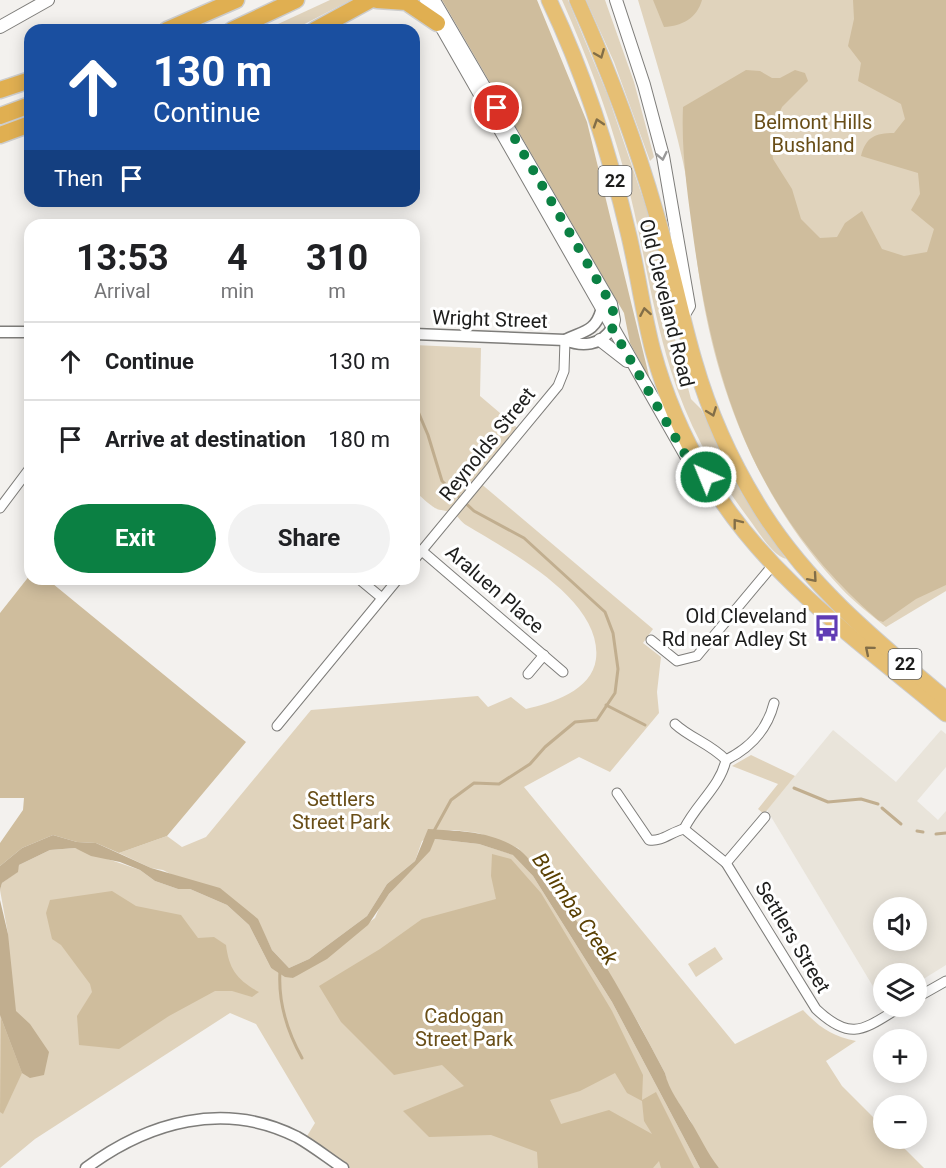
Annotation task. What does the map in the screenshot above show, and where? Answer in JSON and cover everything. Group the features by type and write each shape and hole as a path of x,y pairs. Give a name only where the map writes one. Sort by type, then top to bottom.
{"highway":[{"path":"181,24 236,0"},
{"path":"245,24 296,0"},
{"path":"326,24 370,0"},
{"path":"377,0 406,2 437,23"},
{"name":"Old Cleveland Road","path":"549,0 579,70 612,169 661,377 682,431 706,477 736,522 773,565 837,624 946,714"},
{"name":"Old Cleveland Road","path":"577,0 616,93 644,171 694,362 713,417 740,472 776,531 801,565 842,609 946,699"},
{"path":"0,90 24,82"},
{"path":"0,116 24,107"},
{"path":"0,135 24,126"}],"main road":[{"path":"0,27 48,0"},
{"name":"Old Cleveland Road","path":"426,0 437,23 693,468 706,477"},
{"path":"434,0 611,304 614,315 612,328"},
{"name":"Old Cleveland Road","path":"616,0 644,85 663,156 689,306 683,316"},
{"path":"600,340 622,358 631,362"}],"street":[{"name":"Wright Street","path":"565,340 591,330 601,310"},
{"path":"600,340 612,328"},
{"path":"0,332 24,332"},
{"name":"Wright Street","path":"420,334 565,340 576,344 600,340"},
{"name":"Reynolds Street","path":"420,553 558,386 564,370 565,340"},
{"path":"0,508 24,476"},
{"name":"Araluen Place","path":"422,551 563,672"},
{"path":"651,640 677,661 696,656 773,565"},
{"path":"366,585 382,598"},
{"path":"277,726 393,585"},
{"name":"Araluen Place","path":"528,674 544,655"},
{"path":"726,760 746,750 770,721 774,703"},
{"path":"675,724 687,735 718,751 726,760"},
{"path":"617,793 649,840 658,841 684,829 693,811 722,777 726,760"},
{"path":"726,863 765,817"},
{"name":"Settlers Street","path":"684,829 726,863 816,1009 833,1025 847,1030 860,1029 882,1017"},
{"path":"927,992 946,981"},
{"path":"86,1168 144,1133 183,1120 207,1117 243,1121 279,1129 298,1138 343,1168"}],"shaded area":[{"path":"833,730 896,782 941,730 946,734 946,767 917,801 938,820 946,811 946,965 927,977 927,963 873,963 873,986 767,810"},
{"path":"428,829 485,835 507,842 524,853 560,898 593,946 665,1073 672,1091 719,1168 700,1168 612,1002 533,876 513,855 479,844 435,839 430,851 389,894 368,925 327,959 293,978 285,977 271,968 249,925 227,905 190,889 178,889 155,881 140,870 120,862 91,856 75,848 50,850 19,865 18,872 2,883 0,890 0,866 22,848 53,835 77,842 96,843 151,868 220,888 258,919 272,950 289,968 309,959 367,916 387,884 415,861"},
{"path":"0,900 8,934 16,1011 30,1024 49,1052 44,1075 30,1078 22,1073 0,1015"}],"green space":[{"path":"330,0 351,0 305,24 278,24"},
{"path":"442,0 537,0 587,122 650,380 630,343 624,313"},
{"path":"562,0 568,0 608,96 648,213 659,253 662,291 691,399 701,409 742,494 786,559 771,548 737,502 714,467 686,411 664,346 630,192 617,145"},
{"path":"586,0 605,0 634,82 654,157 650,161 614,62"},
{"name":"Belmont Hills Bushland","path":"638,0 946,0 946,591 886,627 841,588 813,556 767,486 748,449 733,410 709,330 683,162 668,101"},
{"path":"653,0 702,0 696,12 688,20 664,27"},
{"name":"Belmont Hills Bushland","path":"853,0 946,0 946,585 916,599 883,622 878,620 837,580 802,539 773,495 749,450 730,402 703,298 689,208 683,141 683,107 746,70 760,71 772,78 780,78 795,70 805,73 808,81 782,107 770,134 773,159 792,189 801,219 820,238 837,237 845,223 862,211 882,249 904,256 927,252 934,229 911,210 920,194 918,173 861,156 872,137 894,133 905,119 901,104 858,81 861,63 848,46 854,19"},
{"name":"Settlers Street Park","path":"420,345 481,348 480,396 521,431 479,482 653,629 643,643 661,657 657,692 659,713 610,772 579,757 524,787 735,1044 803,1010 827,1030 840,1037 856,1041 826,1061 842,1086 873,1117 873,1149 905,1149 924,1168 719,1168 708,1157 690,1120 668,1087 665,1073 604,965 551,885 518,848 478,833 454,830 444,830 422,841 415,861 387,884 367,916 309,959 289,968 272,950 257,919 163,870 151,868 119,853 167,836 182,847 206,837 311,710 478,696 488,707 511,697 526,709 569,694 587,679 596,659 594,637 585,617 569,598 528,563 466,525 453,513 435,508 420,496"},
{"path":"24,583 24,585 54,585 246,742 167,836 119,853 96,843 77,842 53,835 22,848 0,866 0,843 23,810 24,798 0,798 0,613"},
{"path":"751,755 795,776 764,814 758,809 778,784 732,766"},
{"name":"Cadogan Street Park","path":"435,839 479,844 514,855 533,876 612,1002 700,1168 343,1168 304,1141 315,1123 256,1024 230,1013 35,1139 0,1168 0,977 8,934 0,890 2,883 17,872 19,865 50,850 75,848 140,870 155,881 178,889 190,889 227,905 249,925 271,968 293,978 375,918 381,904"},
{"path":"492,854 511,859 541,893 612,1011 643,1075 642,1100 656,1092 694,1168 661,1168 659,1161 653,1168 538,1168 537,1152 491,1135 429,1137 403,1111 464,1086 442,1065 394,1075 341,1022 319,986 380,949 422,919 496,899 491,876","holes":["615,1073 627,1093 642,1101 644,1121 652,1134 609,1110 561,1124 550,1100 580,1091"]},
{"path":"112,891 136,906 181,915 198,938 214,937 226,945 229,961 235,973 259,992 252,997 232,991 215,991 169,1016 119,1049 79,1045 77,1016 92,992 90,984 61,945 52,939 46,913 50,900"},
{"path":"715,947 723,959 696,977 688,964"},
{"path":"1,1018 22,1073 3,1114 0,1112"}],"waterway":[{"path":"420,416 442,481 474,511 524,538 605,612 613,633 618,669 615,693 597,720 575,722 545,747 530,764 499,784 474,783 451,800 434,831"},
{"path":"606,705 645,725"},
{"path":"794,788 828,802 861,799 878,804"},
{"path":"882,808 901,824"},
{"path":"917,831 923,832"},
{"path":"936,834 946,833"},
{"path":"280,971 280,994 285,1016 302,1058"}],"place":[{"name":"Old Cleveland Rd near Adley St","path":"827,628"}],"route":[{"path":"497,108 611,304 614,315 612,328 693,468 706,477"}],"water label":[{"name":"Bulimba Creek","path":"575,909"}]}
